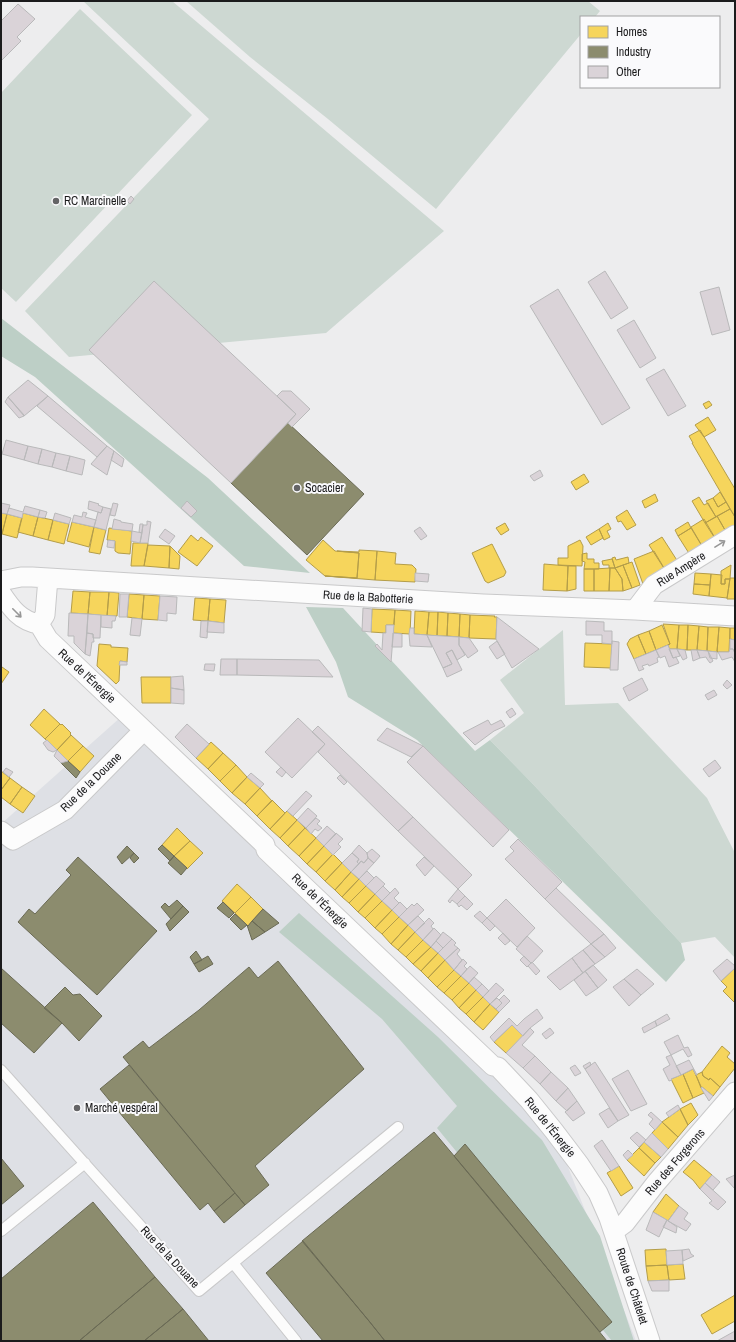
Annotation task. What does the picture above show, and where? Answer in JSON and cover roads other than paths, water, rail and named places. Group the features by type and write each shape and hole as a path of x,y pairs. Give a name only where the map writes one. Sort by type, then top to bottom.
{"street":[{"name":"Rue Ampère","path":"635,610 654,585 735,535"},
{"name":"Rue de la Babotterie","path":"1,581 21,577 48,578 483,604 635,610 735,616"},
{"path":"1,593 20,617 30,622 39,624 45,615 48,578"},
{"name":"Rue de l'Énergie","path":"39,624 48,639 265,845 266,850 493,1066 498,1067 513,1082 554,1131 579,1164 604,1205 614,1231"},
{"name":"Rue de la Douane","path":"5,839 65,810 144,730"},
{"name":"Rue des Forgerons","path":"614,1231 625,1223 656,1183 735,1092"},
{"name":"Route de Châtelet","path":"614,1231 650,1341"}],"lane":[{"name":"Rue de la Douane","path":"1,1070 199,1291 398,1127"},
{"path":"1,1231 85,1163"},
{"path":"233,1263 296,1341"}],"place":[{"name":"RC Marcinelle","path":"56,201"},
{"name":"Socacier","path":"297,488"},
{"name":"Marché vespéral","path":"77,1108"}]}
